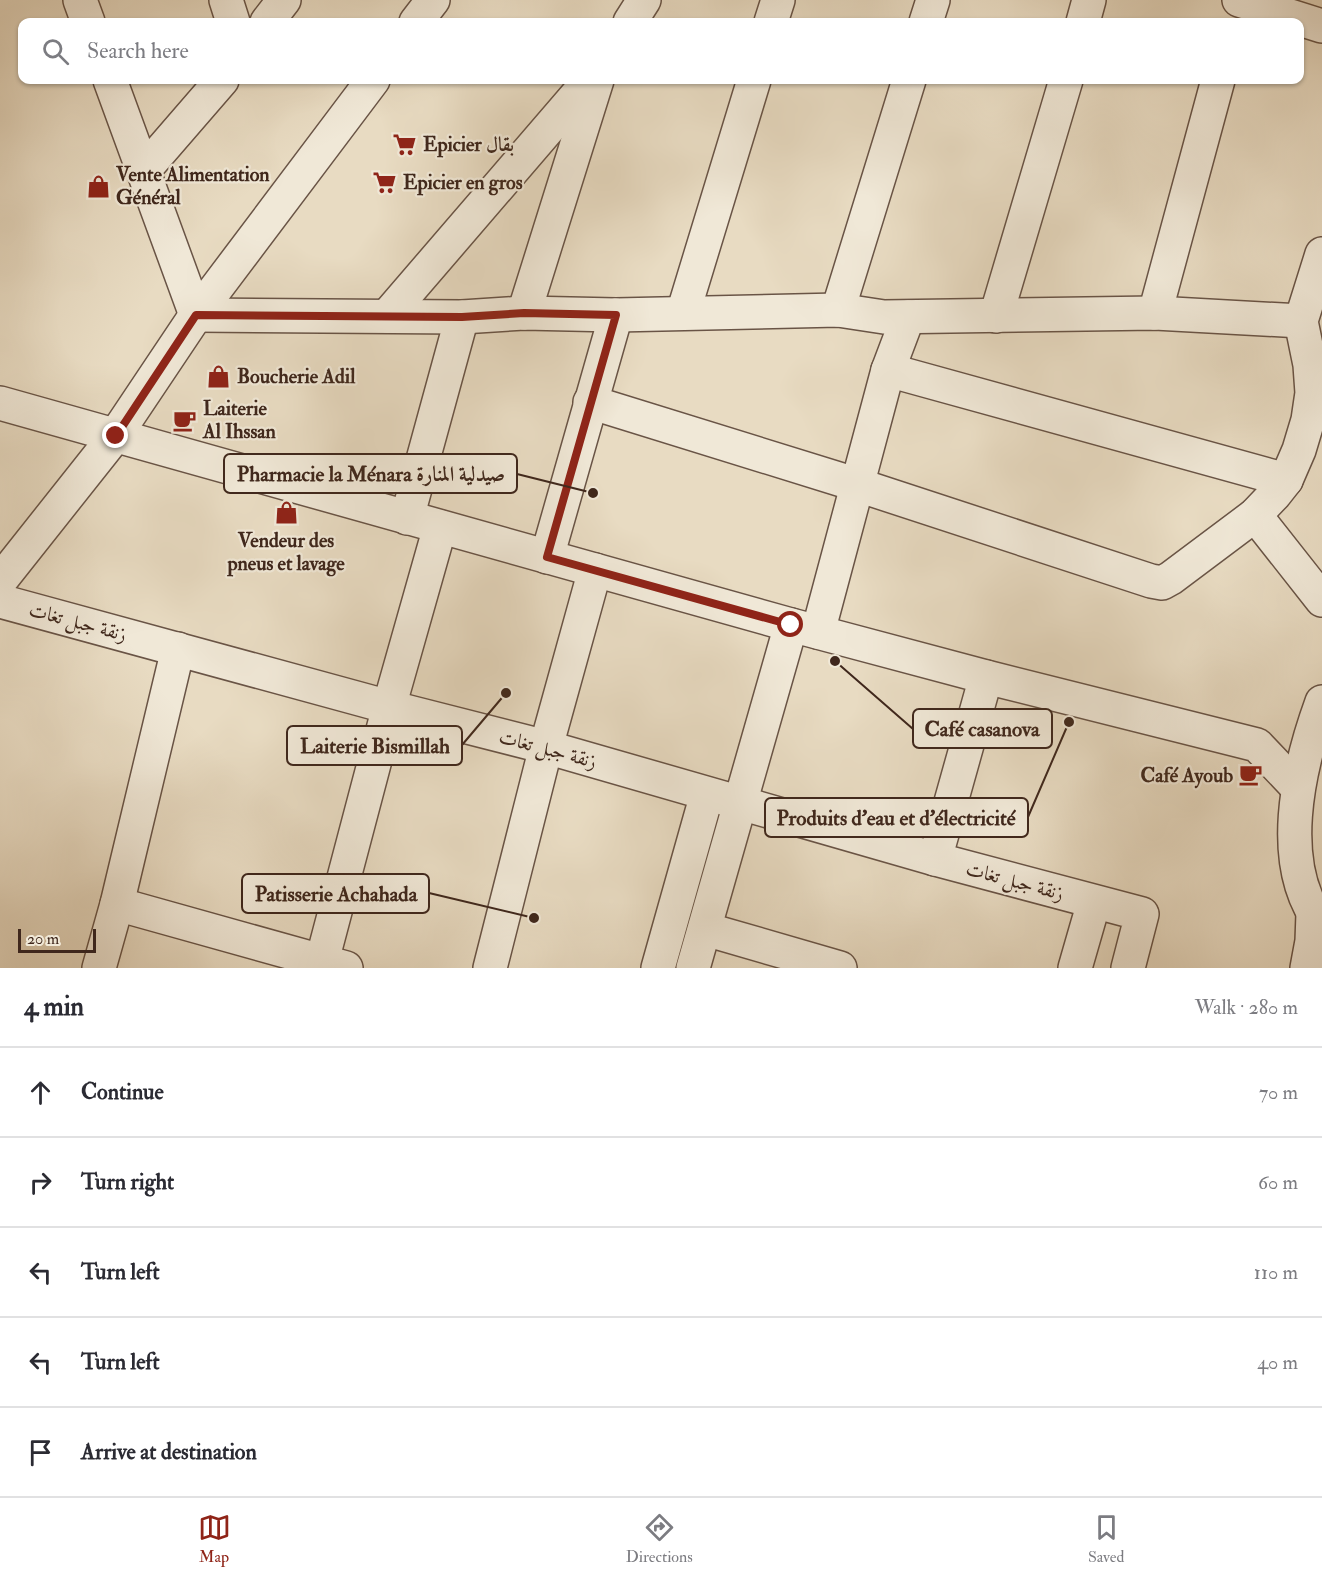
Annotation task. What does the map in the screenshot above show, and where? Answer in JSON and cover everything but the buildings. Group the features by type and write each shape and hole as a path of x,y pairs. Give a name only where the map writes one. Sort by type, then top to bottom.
{"street":[{"path":"80,0 87,18"},
{"path":"226,0 232,18"},
{"path":"270,18 284,0"},
{"path":"419,18 433,0"},
{"path":"633,18 644,0"},
{"path":"772,18 778,0"},
{"path":"927,18 933,0"},
{"path":"1084,18 1089,0"},
{"path":"1234,18 1239,0 1296,18"},
{"path":"1304,20 1322,26"},
{"path":"112,84 145,170 196,315"},
{"path":"145,170 219,84"},
{"path":"0,581 116,436 196,315 370,84"},
{"path":"387,316 587,84"},
{"path":"524,313 597,84"},
{"path":"683,313 753,84"},
{"path":"838,310 908,84"},
{"path":"996,316 1065,84"},
{"path":"1155,313 1217,84"},
{"path":"591,402 1162,583 1255,515 1286,480 1299,450 1308,420 1312,393 1310,365 1301,321 1322,254"},
{"path":"196,315 462,317 524,313 616,315 838,310 884,317 1155,313 1301,321"},
{"path":"547,557 616,315"},
{"path":"406,518 462,317"},
{"path":"693,968 739,803 858,485 888,370 908,317"},
{"path":"888,370 1286,480"},
{"path":"0,403 804,628 986,677 1257,745 1298,788"},
{"path":"1255,515 1322,600"},
{"path":"117,904 334,964 389,707 440,527"},
{"path":"490,968 546,747 595,570"},
{"name":"زنقة جبل تغات","path":"0,601 389,707 546,747 935,859 1142,914 1128,968"},
{"path":"99,968 117,904 178,650"},
{"path":"935,859 986,677"},
{"path":"1257,745 1318,713"},
{"path":"1306,968 1317,919 1304,894 1295,839 1298,788 1304,757 1318,713"},
{"path":"658,968 707,794"},
{"path":"1075,968 1094,902"},
{"path":"705,929 840,968"}],"place":[{"name":"Epicier بقال","path":"405,144"},
{"name":"Epicier en gros","path":"385,182"},
{"name":"Vente Alimentation Général","path":"98,186"},
{"name":"Boucherie Adil","path":"219,376"},
{"name":"Laiterie Al Ihssan","path":"185,420"},
{"name":"Pharmacie la Ménara صيدلية المنارة","path":"593,493"},
{"name":"Vendeur des pneus et lavage","path":"286,512"},
{"name":"Café casanova","path":"835,661"},
{"name":"Laiterie Bismillah","path":"506,693"},
{"name":"Produits d'eau et d'électricité","path":"1069,722"},
{"name":"Café Ayoub","path":"1251,775"},
{"name":"Patisserie Achahada","path":"534,918"}],"route":[{"path":"116,436 196,315 462,317 524,313 616,315 547,557 791,625"}]}
